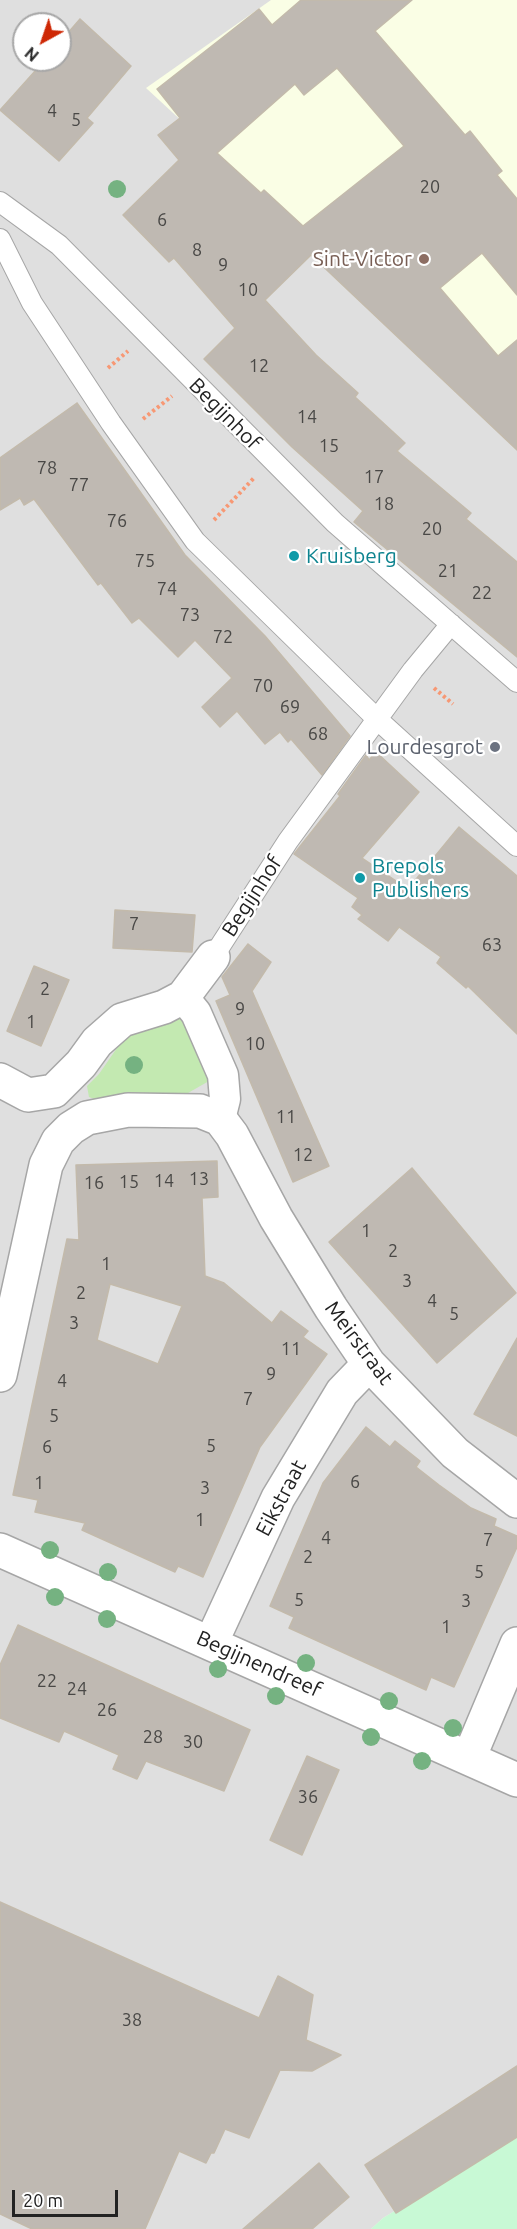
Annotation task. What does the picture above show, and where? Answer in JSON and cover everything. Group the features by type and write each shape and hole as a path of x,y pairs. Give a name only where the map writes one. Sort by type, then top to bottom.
{"street":[{"path":"0,1080 28,1095 54,1091 81,1064 97,1042 122,1020 164,1007 183,997 213,957"},
{"path":"0,1375 46,1165 58,1141 71,1128 87,1118 128,1110 200,1111 219,1119 225,1099 223,1075 196,1013 183,997"},
{"name":"Meirstraat","path":"219,1119 242,1152 276,1218 331,1308 369,1364 455,1453 517,1501"},
{"name":"Eikstraat","path":"211,1643 278,1498 342,1392 369,1364"},
{"name":"Begijnendreef","path":"0,1550 517,1780"},
{"path":"469,1758 517,1644"}],"lane":[{"name":"Begijnhof","path":"0,202 58,245 335,523 517,682"},
{"path":"0,239 32,303 195,541 378,720 517,846"},
{"name":"Begijnhof","path":"213,957 288,841 413,670 451,624"}],"path":[{"path":"87,385 147,335"},
{"path":"122,437 191,380"},
{"path":"195,541 272,460"}],"shaded area":[{"path":"0,0 517,0 517,2137 383,2218 371,2229 0,2229"},
{"name":"Sint-Victor","path":"271,0 517,0 517,431 146,88"}],"green space":[{"path":"189,1013 216,1077 181,1097 97,1100 89,1097 87,1086 99,1074 126,1035"},
{"path":"517,2137 517,2229 371,2229 383,2218"}],"building":[{"path":"301,0 412,0 375,31 465,135 470,131 502,171 497,175 517,199 517,295 482,253 440,288 498,356 517,340 517,450 311,255 265,300 316,355 358,393 355,397 405,443 397,451 471,513 466,519 517,562 517,657 354,522 363,511 292,447 204,359 235,328 174,258 169,262 123,215 179,160 158,135 180,118 157,89 259,9 272,25","holes":["337,68 404,146 303,226 264,190 261,193 217,153 295,84 304,95"]},
{"path":"80,19 131,66 87,118 93,123 59,161 0,110 34,72 72,72 72,28"},
{"path":"77,403 185,555 265,636 350,736 322,775 291,739 288,742 280,732 265,744 237,711 220,727 202,707 232,678 195,640 178,657 139,618 132,623 101,583 98,585 34,499 24,505 20,498 0,510 0,458"},
{"path":"376,752 419,792 362,858 408,889 459,827 517,876 517,1034 468,986 466,988 437,963 441,957 399,927 388,941 358,919 362,915 352,907 358,898 294,854 340,796 338,794 366,755 369,760"},
{"path":"115,910 195,915 192,952 113,948"},
{"path":"248,944 271,962 252,991 329,1166 293,1182 216,1001 230,995 222,977"},
{"path":"34,966 69,980 41,1046 7,1031"},
{"path":"217,1161 218,1197 202,1198 205,1276 224,1283 272,1323 281,1311 308,1331 303,1337 327,1354 260,1447 203,1577 178,1566 175,1572 82,1530 85,1523 35,1512 38,1500 13,1495 67,1239 79,1240 76,1165","holes":["110,1284 182,1306 158,1364 97,1340"]},
{"path":"412,1168 516,1293 437,1363 329,1242"},
{"path":"517,1338 517,1436 474,1414"},
{"path":"366,1427 390,1447 395,1441 420,1461 416,1467 439,1485 471,1508 496,1519 494,1526 517,1536 517,1547 454,1687 431,1677 426,1690 289,1628 294,1617 270,1606 323,1483"},
{"path":"18,1625 250,1730 224,1791 146,1761 137,1779 113,1769 119,1755 64,1731 59,1742 0,1718 0,1665"},
{"path":"307,1756 339,1770 302,1855 270,1840"},
{"path":"0,1902 259,2018 278,1976 313,1995 306,2040 341,2055 312,2071 280,2070 249,2138 225,2129 214,2153 211,2153 206,2163 179,2151 145,2229 32,2229 0,2214"},
{"path":"517,2066 517,2137 396,2213 365,2165"},
{"path":"319,2163 349,2197 312,2229 243,2229"}],"place":[{"name":"Sint-Victor","path":"424,259"},
{"name":"Kruisberg","path":"294,556"},
{"name":"Lourdesgrot","path":"495,747"},
{"name":"Brepols Publishers","path":"360,878"}]}
